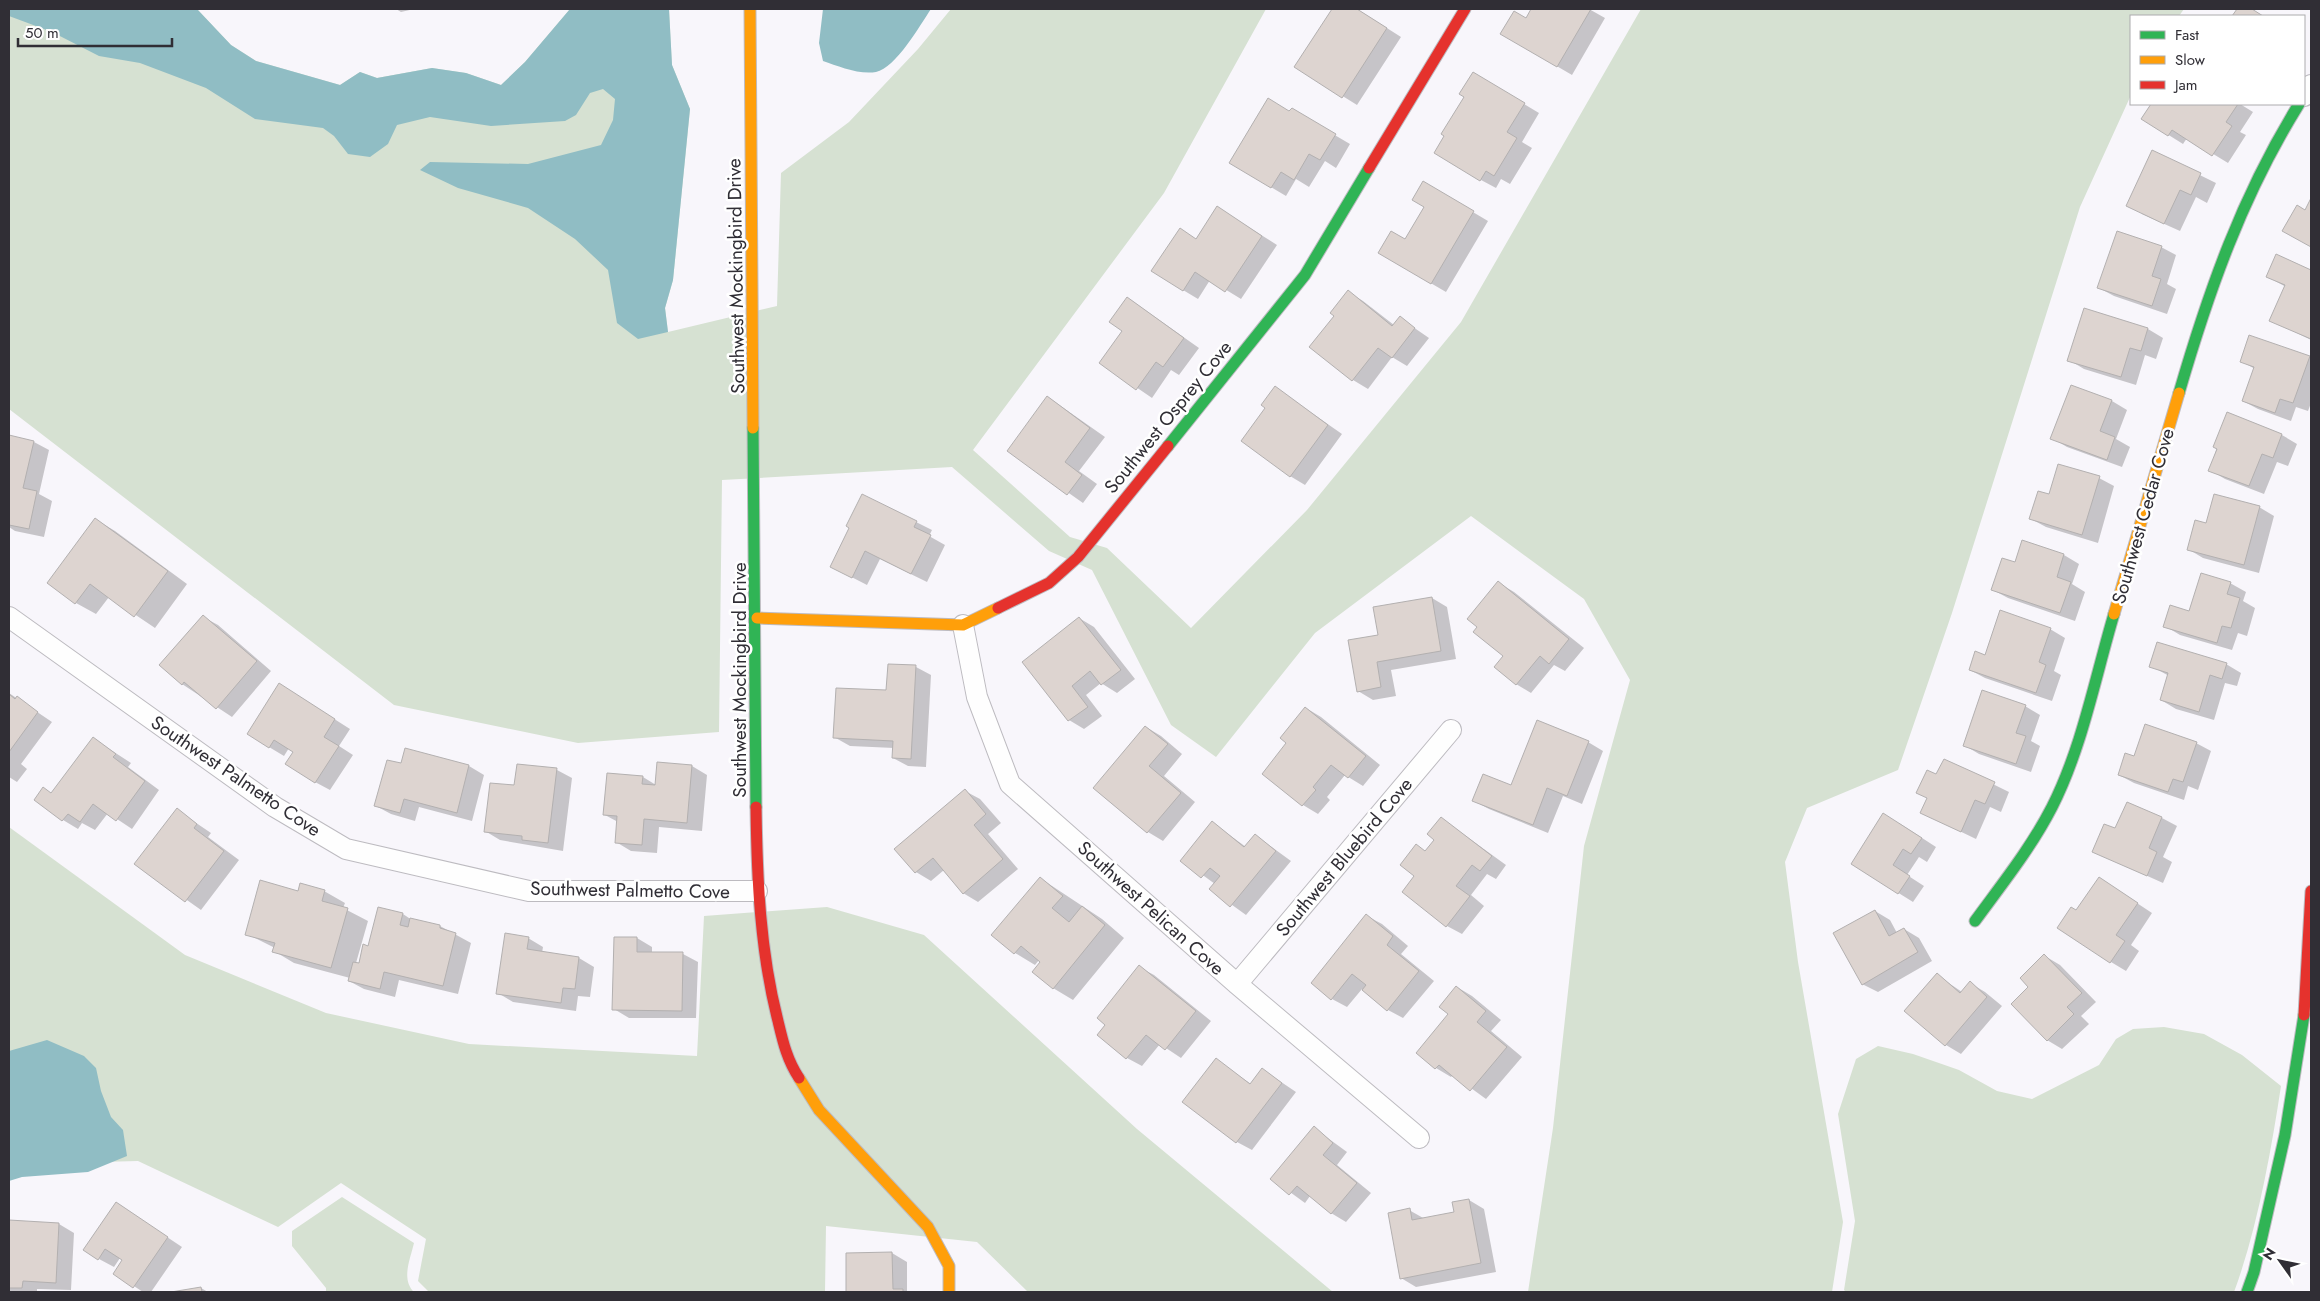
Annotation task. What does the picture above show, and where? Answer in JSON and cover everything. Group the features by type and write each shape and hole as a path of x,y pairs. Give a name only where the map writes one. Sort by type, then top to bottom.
{"street":[{"name":"Southwest Mockingbird Drive","path":"750,9 758,891 770,991 788,1061 818,1110 928,1227 949,1266 949,1292"},
{"name":"Southwest Osprey Cove","path":"756,618 964,625 1049,583 1078,557 1305,275 1465,9"},
{"name":"Southwest Cedar Cove","path":"1975,922 2027,849 2052,806 2075,748 2200,322 2237,221 2282,128 2298,105"},
{"name":"Southwest Palmetto Cove","path":"9,617 275,807 346,849 530,891 758,891"},
{"name":"Southwest Pelican Cove","path":"964,625 977,696 1010,784 1236,984 1419,1138"},
{"name":"Southwest Bluebird Cove","path":"1236,984 1451,730"},
{"path":"2246,1292 2254,1272 2285,1135 2306,1001 2311,891"}],"green space":[{"path":"9,9 197,9 231,45 256,61 340,85 360,72 377,78 432,68 466,73 501,85 525,62 570,9 669,9 672,65 690,109 673,280 665,308 668,332 777,306 781,173 849,122 918,49 951,9 1266,9 1164,193 973,450 1070,537 1107,548 1191,628 1307,510 1461,322 1641,9 2184,9 2180,15 2130,15 2130,97 2080,207 1952,613 1898,770 1807,808 1785,862 1798,962 1843,1222 1832,1292 1528,1292 1553,1128 1584,846 1630,680 1584,599 1471,516 1315,633 1216,757 1171,725 1092,570 1049,551 952,467 722,480 719,732 578,743 394,705 9,409"},
{"path":"9,827 185,955 326,1013 469,1044 697,1056 704,916 827,907 924,935 1137,1129 1333,1292 1028,1292 977,1242 826,1226 825,1292 429,1292 418,1281 426,1239 341,1183 278,1227 138,1161 25,1164 9,1168"},
{"path":"2164,1027 2204,1034 2242,1055 2281,1086 2268,1164 2256,1217 2250,1243 2234,1292 1846,1292 1844,1290 1855,1221 1838,1114 1856,1059 1878,1046 1913,1054 1959,1070 1997,1091 2032,1099 2099,1065 2116,1039 2133,1029"},
{"path":"342,1197 414,1243 407,1275 410,1287 414,1292 326,1292 326,1288 292,1246 292,1231"}],"water":[{"path":"9,9 197,9 231,45 256,61 340,85 360,72 377,78 432,68 466,73 501,85 525,62 570,9 669,9 672,65 690,109 673,280 665,308 668,332 638,339 617,323 608,270 575,239 528,208 458,188 420,170 430,162 528,164 601,145 613,120 615,99 603,89 590,93 576,115 565,121 491,126 430,117 397,125 388,144 370,157 348,154 334,136 323,128 255,119 206,88 140,63 99,56 52,32 9,16"},
{"path":"823,9 931,9 899,55 884,69 869,73 849,70 823,61 819,43"},
{"path":"47,1040 84,1056 96,1068 101,1091 111,1117 123,1130 127,1156 88,1172 22,1177 9,1181 9,1051"}],"building":[{"path":"1332,9 1357,9 1387,28 1342,98 1294,67"},
{"path":"1531,9 1591,9 1557,67 1500,34 1514,11 1526,18"},
{"path":"2237,9 2252,9 2261,15 2233,15"},
{"path":"1473,72 1525,103 1507,132 1517,138 1494,176 1486,171 1480,181 1434,153 1444,136 1441,134 1464,97 1459,94"},
{"path":"1268,98 1289,111 1292,108 1336,134 1320,160 1309,154 1294,180 1281,172 1271,188 1229,163"},
{"path":"2150,105 2237,105 2226,122 2232,126 2212,156 2172,130 2168,136 2141,119"},
{"path":"2152,150 2201,173 2191,195 2180,190 2164,224 2126,206"},
{"path":"1423,181 1474,211 1431,284 1378,253 1391,231 1405,239 1424,207 1412,200"},
{"path":"2311,198 2311,247 2282,231 2297,205 2305,210"},
{"path":"1217,206 1262,236 1225,292 1195,272 1183,291 1151,271 1180,228 1196,239"},
{"path":"2117,231 2162,246 2152,276 2161,279 2152,306 2097,288"},
{"path":"2276,254 2311,270 2311,339 2269,321 2285,285 2266,277"},
{"path":"1348,290 1392,326 1400,316 1415,328 1392,358 1378,348 1352,381 1309,347 1334,316 1330,313"},
{"path":"1127,297 1184,338 1163,367 1156,362 1136,390 1099,363 1122,331 1109,322"},
{"path":"2084,308 2148,328 2141,351 2130,348 2121,377 2067,361"},
{"path":"2249,335 2310,356 2293,403 2280,399 2275,413 2242,401 2254,367 2240,362"},
{"path":"2071,385 2112,400 2100,431 2115,437 2107,460 2050,439"},
{"path":"1275,386 1328,425 1290,477 1241,441 1265,408 1261,405"},
{"path":"1047,396 1090,428 1065,462 1082,475 1067,495 1007,451"},
{"path":"2227,412 2282,434 2273,458 2262,454 2249,486 2208,471 2217,449 2213,447"},
{"path":"9,435 34,441 23,488 37,491 29,529 9,525"},
{"path":"2058,464 2100,476 2082,535 2029,519 2038,491 2049,494"},
{"path":"862,494 917,521 914,527 931,535 911,574 865,551 852,578 830,567 849,528 846,526"},
{"path":"2214,494 2260,506 2244,565 2187,550 2195,520 2206,523"},
{"path":"95,518 168,571 134,617 90,584 75,604 47,583"},
{"path":"2022,540 2064,554 2057,577 2071,582 2060,613 1991,590 2002,558 2015,562"},
{"path":"2201,573 2231,582 2227,594 2240,598 2231,628 2222,626 2217,643 2163,627 2170,605 2189,611"},
{"path":"1498,581 1569,639 1549,664 1540,656 1516,685 1494,667 1503,656 1473,632 1477,627 1467,619"},
{"path":"1432,597 1441,651 1377,662 1381,687 1357,692 1348,640 1378,635 1373,607"},
{"path":"2000,610 2051,628 2039,662 2046,665 2036,693 1969,670 1975,651 1985,655"},
{"path":"203,615 257,661 216,709 184,682 182,685 159,665"},
{"path":"1079,617 1121,670 1101,685 1090,671 1072,686 1088,707 1068,721 1022,662"},
{"path":"2157,642 2227,663 2222,679 2210,675 2199,712 2160,700 2168,673 2149,667"},
{"path":"888,664 916,665 911,759 892,758 893,741 833,738 836,688 886,690"},
{"path":"279,683 335,719 324,737 339,746 315,783 285,764 293,752 274,740 269,748 247,734"},
{"path":"1982,690 2026,705 2016,733 2026,736 2016,764 1963,746"},
{"path":"9,694 15,699 17,696 38,712 9,752"},
{"path":"1305,707 1366,756 1348,778 1331,765 1313,787 1316,790 1302,806 1262,774 1286,743 1280,738"},
{"path":"1537,720 1589,741 1567,796 1547,788 1533,825 1472,801 1483,774 1511,785"},
{"path":"2145,724 2197,742 2183,782 2173,779 2168,792 2118,775 2125,753 2134,756"},
{"path":"1145,726 1168,744 1149,766 1181,793 1147,833 1093,788"},
{"path":"93,737 116,754 113,757 145,781 116,821 93,804 80,822 68,814 62,821 34,800 43,787 51,793"},
{"path":"405,748 469,765 457,813 404,799 400,813 374,806 387,760 401,763"},
{"path":"1944,759 1995,782 1985,804 1975,800 1961,832 1920,813 1927,798 1916,793 1927,770 1936,774"},
{"path":"657,762 692,765 687,823 644,819 642,845 615,843 617,816 603,815 607,773 643,776 642,784 655,785"},
{"path":"517,764 557,768 548,843 522,840 522,836 484,832 490,783 514,785"},
{"path":"965,789 986,814 974,825 1003,859 963,894 933,858 915,873 894,849"},
{"path":"2127,802 2162,817 2149,848 2157,852 2147,876 2092,852 2104,824 2115,828"},
{"path":"177,808 197,824 194,828 224,851 185,902 134,864"},
{"path":"1883,813 1922,838 1911,854 1903,849 1893,865 1910,876 1898,894 1851,864"},
{"path":"1441,817 1492,856 1480,871 1472,865 1456,886 1470,896 1446,927 1402,892 1414,876 1400,865 1416,844 1425,851 1434,840 1427,834"},
{"path":"1212,821 1244,847 1255,834 1276,851 1230,907 1209,889 1220,876 1210,868 1201,878 1180,861"},
{"path":"1040,877 1063,896 1052,908 1069,922 1082,906 1105,925 1053,989 1032,972 1040,962 1021,946 1014,954 991,935"},
{"path":"2099,877 2138,903 2116,935 2125,941 2110,963 2057,928 2071,907 2076,910"},
{"path":"260,880 298,891 300,883 325,890 322,901 348,908 331,968 272,952 275,943 245,935"},
{"path":"378,907 403,913 400,925 408,927 410,918 440,925 440,928 456,933 443,986 384,972 380,989 348,981 353,962 359,963 363,944 368,946"},
{"path":"1875,910 1889,936 1904,928 1918,952 1862,985 1833,933"},
{"path":"1366,914 1393,936 1387,945 1419,971 1387,1011 1362,990 1366,985 1352,974 1331,1000 1311,983"},
{"path":"505,933 529,937 527,949 579,957 575,989 563,988 561,1003 496,994"},
{"path":"614,937 637,937 637,952 683,952 682,1011 612,1010"},
{"path":"2044,954 2082,993 2067,1007 2074,1014 2047,1041 2011,1004 2028,987 2020,978"},
{"path":"1139,965 1196,1011 1165,1050 1146,1035 1126,1059 1097,1035 1105,1025 1097,1018"},
{"path":"1937,973 1960,993 1970,981 1987,997 1945,1046 1904,1011"},
{"path":"1456,986 1486,1011 1477,1022 1507,1047 1470,1091 1439,1065 1435,1069 1416,1053 1448,1014 1439,1007"},
{"path":"1216,1058 1250,1084 1262,1068 1282,1083 1236,1143 1182,1102"},
{"path":"1314,1126 1333,1143 1323,1155 1357,1183 1331,1214 1297,1186 1289,1195 1270,1179"},
{"path":"1469,1199 1481,1263 1400,1279 1388,1213 1410,1208 1412,1220 1454,1212 1452,1202"},
{"path":"116,1202 168,1237 133,1288 113,1274 122,1260 105,1249 98,1260 83,1250"},
{"path":"9,1220 59,1223 56,1283 23,1281 22,1288 9,1288"},
{"path":"892,1252 893,1289 903,1289 903,1292 846,1292 846,1253"},
{"path":"201,1287 202,1292 171,1292"}],"traffic: fast":[{"path":"2179,393 2202,317 2229,244 2260,173 2298,105"},
{"path":"1168,446 1305,275 1369,168"},
{"path":"753,428 756,807"},
{"path":"1975,921 2016,866 2052,807 2080,737 2114,614"},
{"path":"2247,1292 2254,1272 2285,1135 2304,1015"}],"traffic: slow":[{"path":"750,9 753,428"},
{"path":"2114,614 2179,393"},
{"path":"757,618 963,625 998,608"},
{"path":"799,1078 819,1110 928,1227 949,1266 949,1292"}],"traffic: jam":[{"path":"1369,168 1465,9"},
{"path":"998,608 1049,583 1078,557 1168,446"},
{"path":"756,807 757,861 763,942 767,968 788,1058 799,1078"},
{"path":"2304,1015 2311,891"}]}
